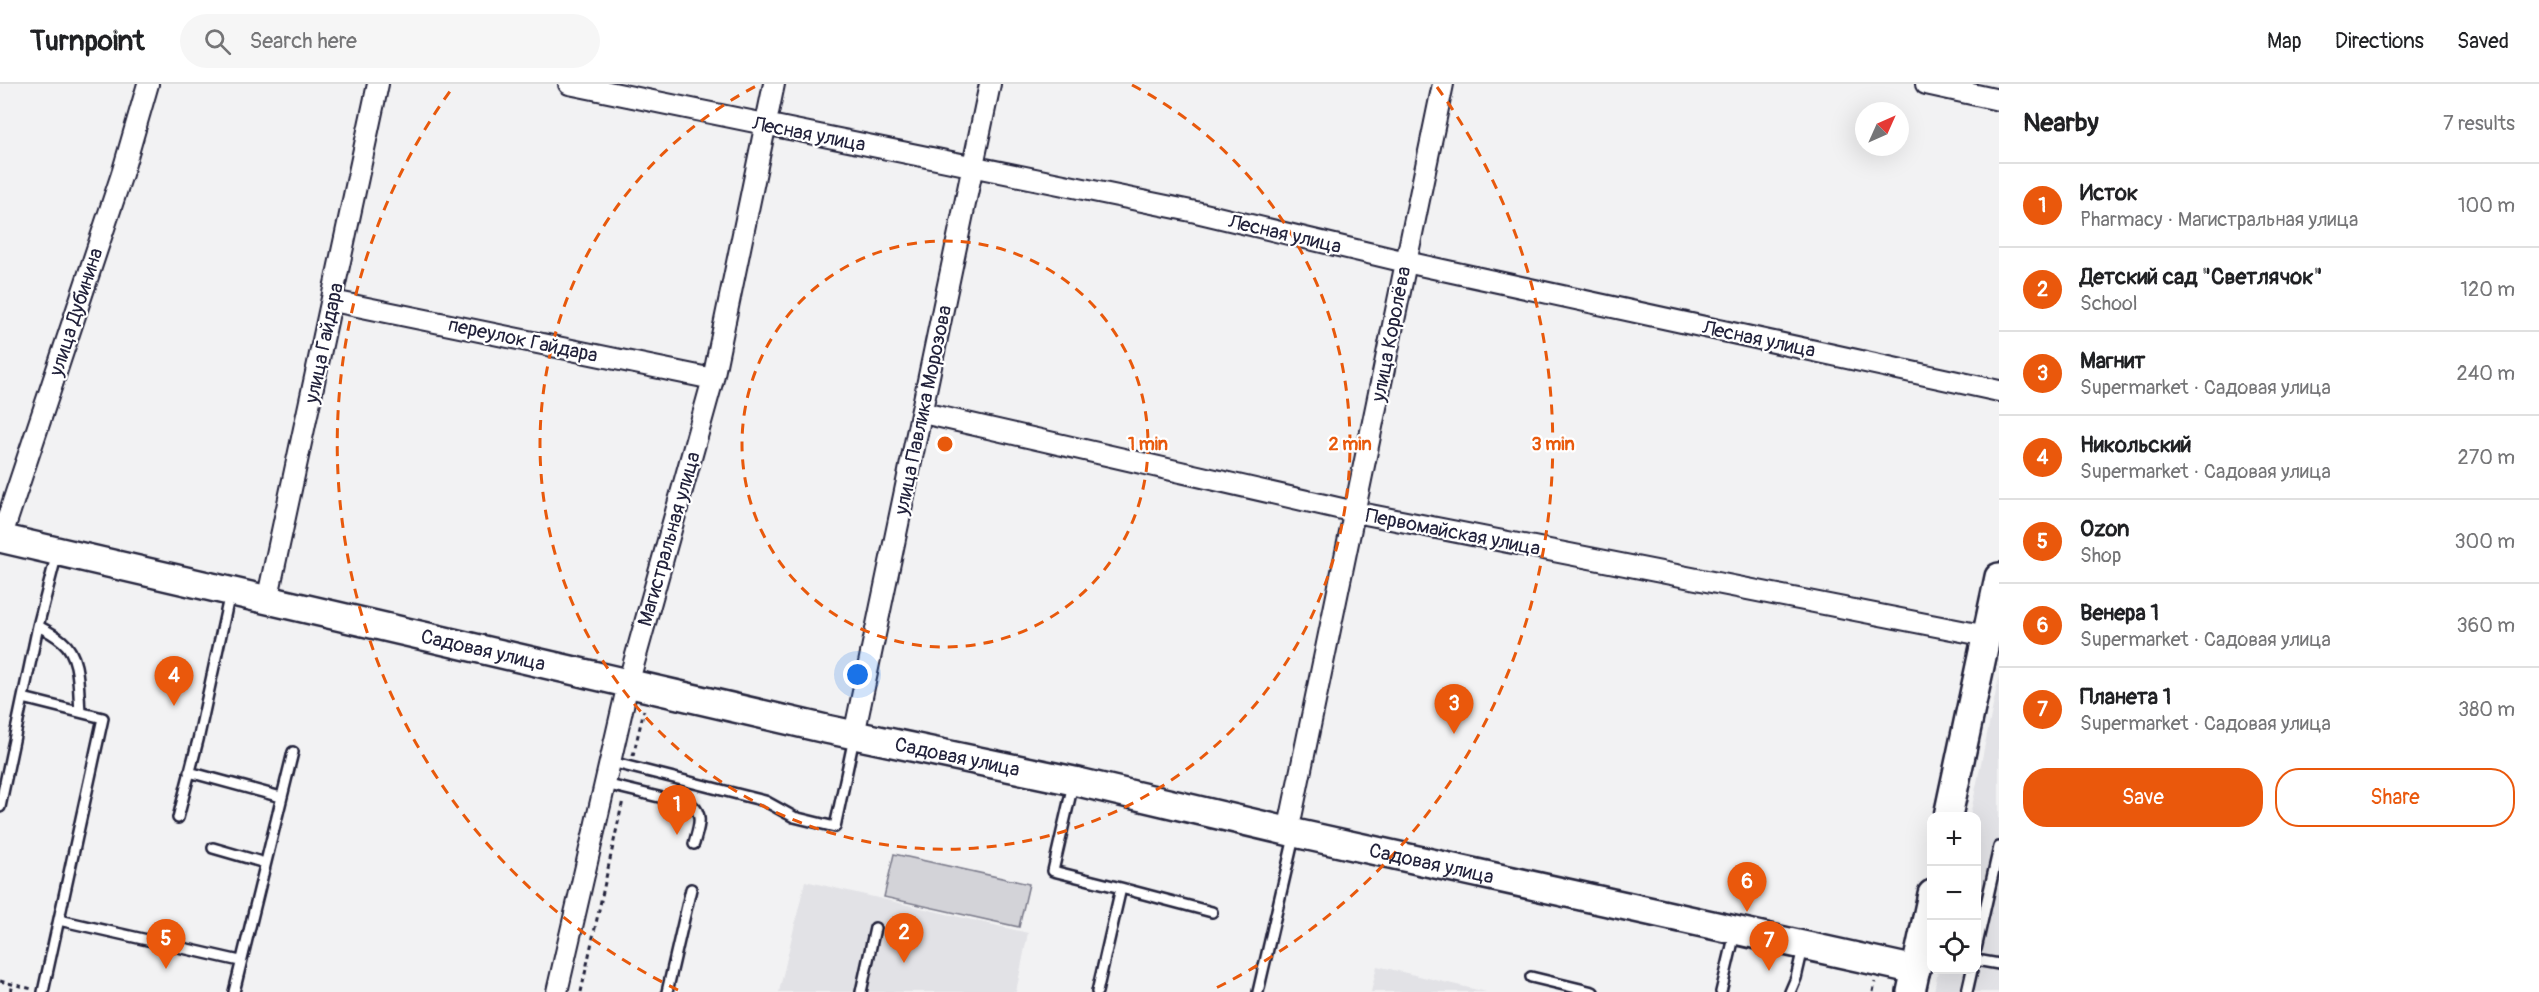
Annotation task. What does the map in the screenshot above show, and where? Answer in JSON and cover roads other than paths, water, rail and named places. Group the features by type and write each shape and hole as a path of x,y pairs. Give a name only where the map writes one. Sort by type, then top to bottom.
{"street":[{"name":"улица Дубинина","path":"0,538 122,174 148,84"},
{"name":"улица Гайдара","path":"267,601 378,84"},
{"name":"Лесная улица","path":"569,84 1196,212 1406,262 1999,391"},
{"name":"Магистральная улица","path":"557,992 628,684 713,379 774,84"},
{"name":"улица Павлика Морозова","path":"854,735 990,84"},
{"name":"улица Королёва","path":"1292,832 1443,84"},
{"path":"1926,84 1999,100"},
{"name":"переулок Гайдара","path":"333,301 713,379"},
{"name":"Первомайская улица","path":"923,413 1355,512 1987,636"},
{"name":"Садовая улица","path":"0,538 230,593 854,735 1074,781 1292,832 1804,945 1920,966"},
{"path":"1949,812 1999,577"},
{"path":"1920,966 1928,920"}],"lane":[{"path":"0,807 38,626 57,551"},
{"path":"177,818 230,593"},
{"path":"38,626 63,641 71,650 75,661 80,712"},
{"path":"23,698 103,717 43,992"},
{"path":"610,762 765,801 794,817 835,826 854,735"},
{"path":"234,992 293,752"},
{"path":"189,772 281,797"},
{"path":"1074,781 1053,871 1212,912"},
{"path":"605,784 692,805 698,809 700,816 694,844"},
{"path":"1258,992 1292,832"},
{"path":"1981,931 1999,847"},
{"path":"213,848 265,863"},
{"path":"1097,992 1121,888"},
{"path":"667,992 691,889"},
{"path":"58,920 240,961"},
{"path":"861,992 876,928"},
{"path":"1721,992 1736,930"},
{"path":"1790,992 1804,945"},
{"path":"1981,961 1999,964"},
{"path":"1968,992 1971,974"},
{"path":"1531,977 1593,992"}],"place":[{"name":"Никольский","path":"174,706"},
{"name":"Магнит","path":"1454,734"},
{"name":"Исток","path":"677,835"},
{"name":"Венера 1","path":"1747,912"},
{"name":"Детский сад \"Светлячок\"","path":"904,963"},
{"name":"Ozon","path":"166,969"},
{"name":"Планета 1","path":"1769,971"}]}
